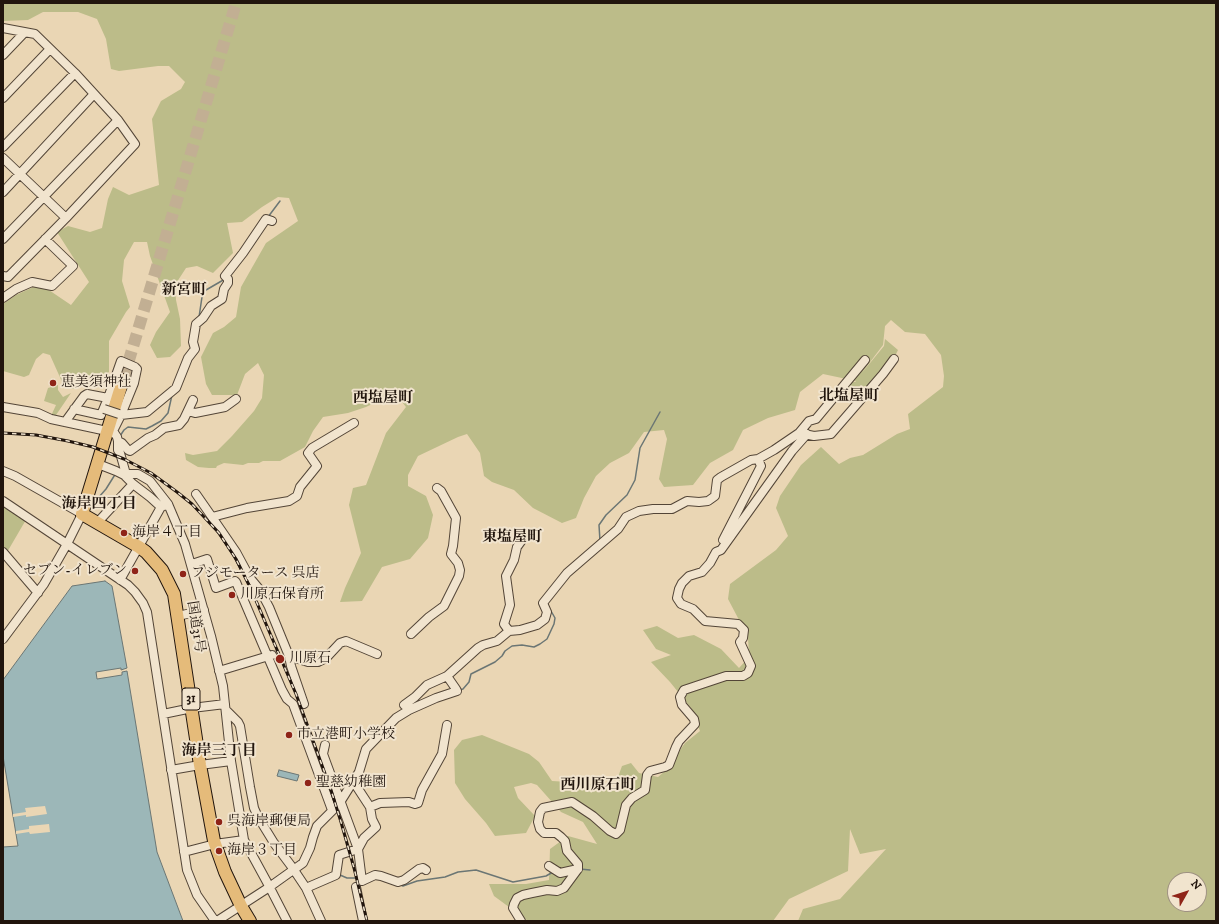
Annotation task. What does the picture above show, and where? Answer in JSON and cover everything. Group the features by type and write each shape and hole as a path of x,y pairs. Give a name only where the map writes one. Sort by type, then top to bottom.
{"highway":[{"path":"82,514 123,380"},
{"name":"国道31号","path":"82,514 139,547 152,558 162,570 174,594 200,765 215,844 225,872 250,921"}],"street":[{"path":"3,28 35,34 75,73 118,120 135,144 66,218 5,277"},
{"path":"3,55 24,33"},
{"path":"3,98 50,49"},
{"path":"3,147 75,73"},
{"path":"3,192 94,94"},
{"path":"3,239 118,120"},
{"path":"3,158 66,218"},
{"path":"104,409 120,414 147,412 173,390 188,358 195,349 194,342 198,321 203,318 211,306 222,298 224,289 228,283 226,277 269,220"},
{"path":"3,298 16,289 32,282 52,286 73,266 45,239"},
{"path":"404,705 427,685 447,676 483,645 497,641 509,631 537,626 545,619 547,612 543,603 567,573 618,529 626,517 639,511 653,509 672,510 687,501 708,501 715,496 717,480 720,477 751,460 758,459 803,434 814,436 831,434 883,374 894,359"},
{"path":"716,552 721,550 792,451 809,421 816,419 865,360"},
{"path":"74,409 101,415 121,361 135,367 134,383 113,432 120,442 130,451 164,428 178,425 184,419 193,400"},
{"path":"65,422 87,394 108,398"},
{"path":"188,411 195,413 225,407 236,399"},
{"path":"3,407 38,413 51,419 107,431"},
{"path":"212,517 247,508 278,504 294,499 299,492 300,487 317,466 308,453 312,448 354,422"},
{"path":"120,442 118,450 121,473 150,497 165,506"},
{"path":"521,921 513,908 518,898 527,894 547,890 557,891 564,888 578,869 578,864 567,851 565,841 562,837 556,833 544,833 540,829 538,822 542,808 572,802 616,834 620,830 626,805 632,798 645,790 647,775 650,771 669,765 679,741 695,724 694,719 682,705 680,697 684,690 726,676 743,676 748,673 751,666 740,642 743,638 744,630 738,624 705,620 693,609 681,604 677,598 682,583 689,576 702,572 710,563 761,466 758,459"},
{"path":"98,464 121,473 138,474 150,482 165,506 185,544 209,626 223,686 231,761 244,840 270,886 287,921"},
{"path":"3,471 15,476 82,514 44,584 3,639"},
{"path":"97,523 133,484"},
{"path":"411,634 429,617 444,606 459,576 460,570 458,564 451,554 456,518 441,491 437,488"},
{"path":"196,494 236,552 250,578 260,590 269,607 289,656 304,704"},
{"path":"3,502 120,580 135,592 143,603 147,612 187,870 197,895 216,921 241,906 303,863 306,859 317,826 339,804 359,772 366,749 396,718 409,710 436,698 457,691 447,676"},
{"path":"120,580 165,506"},
{"path":"509,631 504,624 510,605 506,576 514,560 517,547 526,536"},
{"path":"3,552 38,592"},
{"path":"192,564 207,559 216,588 235,581 236,582 270,656 275,675 287,699 293,704 332,810"},
{"path":"178,616 204,610"},
{"path":"289,656 308,662 318,662 326,658 340,643 346,641 377,654"},
{"path":"219,671 270,656"},
{"path":"163,714 192,708 226,707"},
{"path":"226,707 240,726 254,808 274,843 306,888 320,921"},
{"path":"370,807 380,803 418,803 422,790 442,754 447,725"},
{"path":"325,745 323,754 358,849 362,881 375,875 398,882 404,880 419,869 423,868 426,870"},
{"path":"171,770 231,761"},
{"path":"306,888 336,875 340,855 358,849 364,838 376,827 372,819 370,807 353,781"},
{"path":"184,852 215,844 244,840"},
{"path":"549,866 560,873 578,869"},
{"path":"356,887 363,921"}],"green space":[{"path":"3,3 1216,3 1216,921 798,921 803,909 840,899 886,849 860,854 850,829 848,871 789,899 773,921 528,921 494,896 489,884 526,884 549,880 550,849 568,836 597,844 583,822 561,812 537,785 531,783 514,787 518,798 535,816 526,833 495,836 465,799 455,783 454,750 462,740 482,735 529,754 539,762 552,781 587,783 613,791 622,766 631,763 639,773 658,777 665,771 685,743 700,731 691,708 670,682 651,662 671,655 656,649 643,630 657,626 678,638 694,635 721,649 739,668 749,657 748,637 728,599 730,584 776,550 788,536 776,508 780,496 801,465 821,447 839,464 850,458 863,455 897,434 910,429 908,414 943,387 944,376 941,355 925,334 905,332 891,320 885,326 883,345 861,374 884,346 885,339 898,350 894,358 854,405 840,391 849,380 856,381 823,374 800,392 795,410 768,418 743,430 733,450 710,463 693,485 664,487 659,479 667,439 664,430 644,432 629,453 610,463 596,476 584,498 576,518 562,523 533,508 514,490 492,482 484,476 480,453 467,434 458,437 418,456 408,475 408,486 426,496 433,515 428,538 410,559 382,567 362,601 340,602 361,553 349,505 353,488 366,485 386,433 406,407 395,393 366,407 348,413 323,417 313,431 305,447 280,461 263,461 243,465 224,463 216,468 209,468 198,467 186,460 185,453 193,455 217,451 254,411 262,398 264,375 258,363 245,374 237,395 212,395 206,384 201,357 213,333 224,327 236,317 241,287 266,243 298,221 289,198 278,197 242,222 227,223 233,253 213,273 197,266 186,268 175,285 180,319 181,346 170,357 157,358 150,345 156,332 170,312 150,256 147,242 134,242 124,260 122,281 130,307 109,341 109,372 99,378 85,382 73,389 63,384 50,355 43,353 36,359 29,375 24,377 3,371 3,304 16,295 40,284 71,305 89,282 57,232 68,226 90,232 102,228 108,199 113,187 129,195 159,185 152,119 161,101 181,89 185,82 169,66 119,71 111,69 106,39 97,19 78,12 43,12 28,20 3,21"},
{"path":"58,385 58,390 63,397 71,393 56,415 60,418 50,418 56,405 44,401 48,388"},
{"path":"3,502 27,518 6,554 3,550"}],"water":[{"path":"105,581 112,586 127,668 121,670 121,668 96,672 97,679 122,675 122,672 127,671 157,852 183,921 3,921 3,847 18,846 3,756 3,680 72,586"},
{"path":"279,770 299,775 297,781 277,776"}],"pier":[{"path":"45,806 47,814 13,817 13,814 26,812 25,808"},
{"path":"49,824 50,832 30,834 29,832 16,834 16,831 29,829 29,826"}],"waterway":[{"path":"268,217 280,201"},
{"path":"199,317 202,297 206,290 225,279"},
{"path":"120,436 128,427 146,429 161,421 168,413 172,395"},
{"path":"600,541 599,525 606,515 627,495 635,480 640,448 660,412"},
{"path":"92,505 106,489 116,473"},
{"path":"459,690 463,689 469,682 471,674 495,662 512,646 522,645 534,647 547,639 554,624 555,618 551,611"},
{"path":"580,869 590,870"},
{"path":"401,885 403,886 417,881 445,877 458,872 476,870 513,882 546,876 553,872"},
{"path":"340,875 347,878 358,878"}],"tunnel":[{"path":"123,380 236,3"},
{"path":"272,655 286,650"}],"railway":[{"path":"3,433 36,435 68,441 93,447 124,459 151,473 177,492 192,504 219,533 236,559 251,589 296,694 331,790 354,868 367,921"}],"place":[{"name":"恵美須神社","path":"53,383"},
{"name":"海岸４丁目","path":"124,533"},
{"name":"セブン-イレブン","path":"135,571"},
{"name":"フジモータース 呉店","path":"183,574"},
{"name":"川原石保育所","path":"232,595"},
{"name":"川原石","path":"280,659"},
{"name":"市立港町小学校","path":"289,735"},
{"name":"聖慈幼稚園","path":"308,783"},
{"name":"呉海岸郵便局","path":"219,822"},
{"name":"海岸３丁目","path":"219,851"}],"district":[{"name":"新宮町","path":"184,291"},
{"name":"北塩屋町","path":"849,397"},
{"name":"西塩屋町","path":"383,399"},
{"name":"海岸四丁目","path":"99,505"},
{"name":"東塩屋町","path":"512,538"},
{"name":"海岸三丁目","path":"219,752"},
{"name":"西川原石町","path":"598,786"}]}
